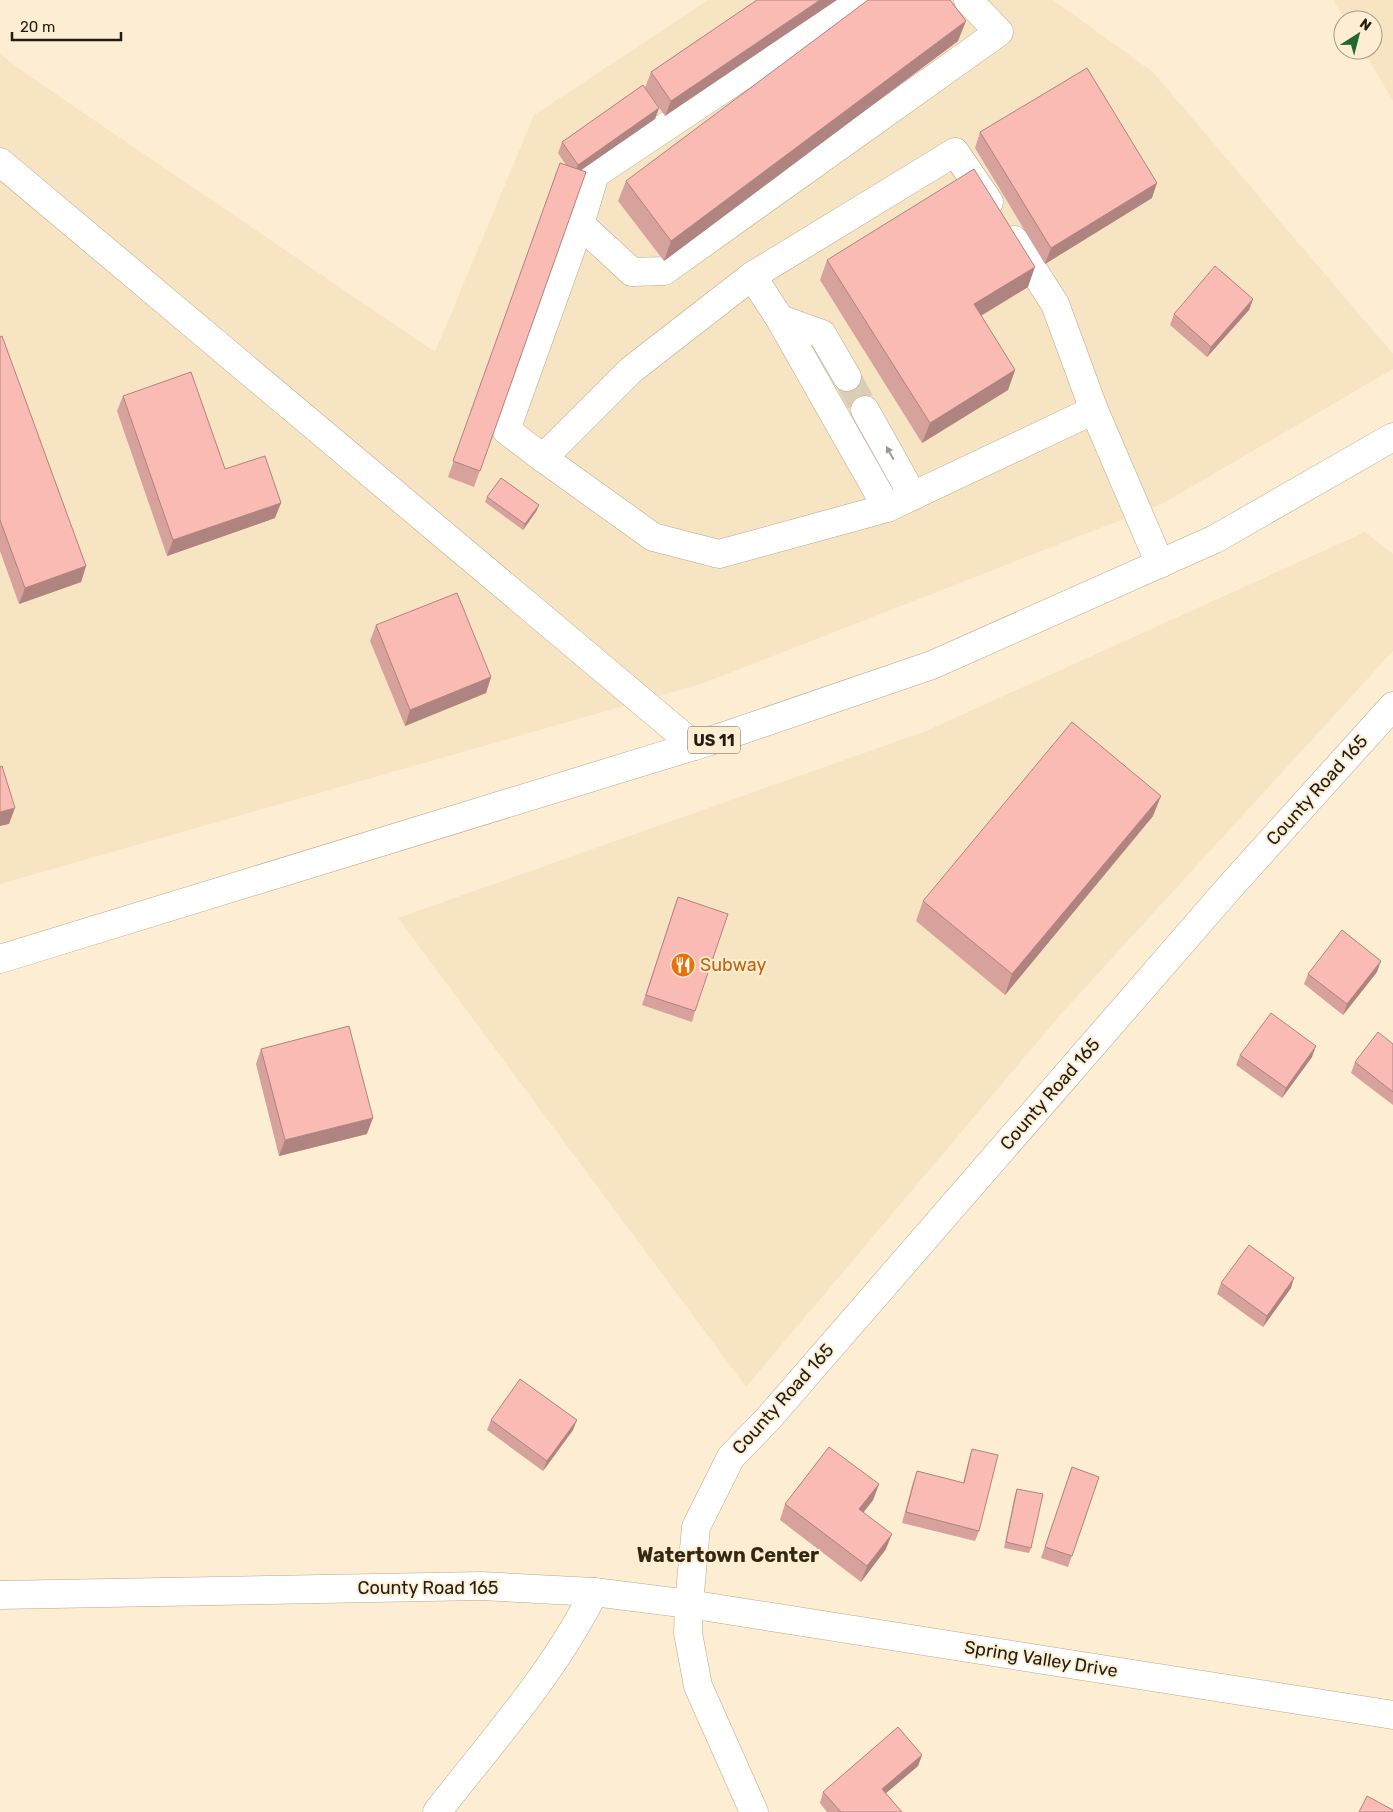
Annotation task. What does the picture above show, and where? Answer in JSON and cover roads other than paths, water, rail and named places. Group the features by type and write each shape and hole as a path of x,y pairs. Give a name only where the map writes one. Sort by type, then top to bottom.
{"street":[{"path":"856,0 595,174 580,224 506,430 653,537 720,554 887,508 1094,410"},
{"path":"580,224 632,272 664,271 999,32 968,0"},
{"path":"543,458 631,370 752,276 955,152 1056,304 1094,410 1160,564"},
{"path":"0,162 696,746"},
{"path":"752,276 780,319 887,508"},
{"path":"780,319 822,334 848,377"},
{"path":"866,410 913,496"},
{"name":"US 11","path":"0,959 696,746 932,665 1215,539 1393,437"},
{"name":"County Road 165","path":"0,1595 481,1586 594,1592 689,1604 696,1527 731,1457 773,1412 1222,895 1393,706"},
{"path":"437,1812 542,1678 578,1624 594,1592"},
{"path":"689,1604 688,1633 698,1686 754,1812"},
{"name":"Spring Valley Drive","path":"689,1604 1393,1715"}],"tunnel":[{"path":"847,377 865,410"}],"place":[{"name":"Subway","path":"683,965"}],"district":[{"name":"Watertown Center","path":"728,1555"}]}
